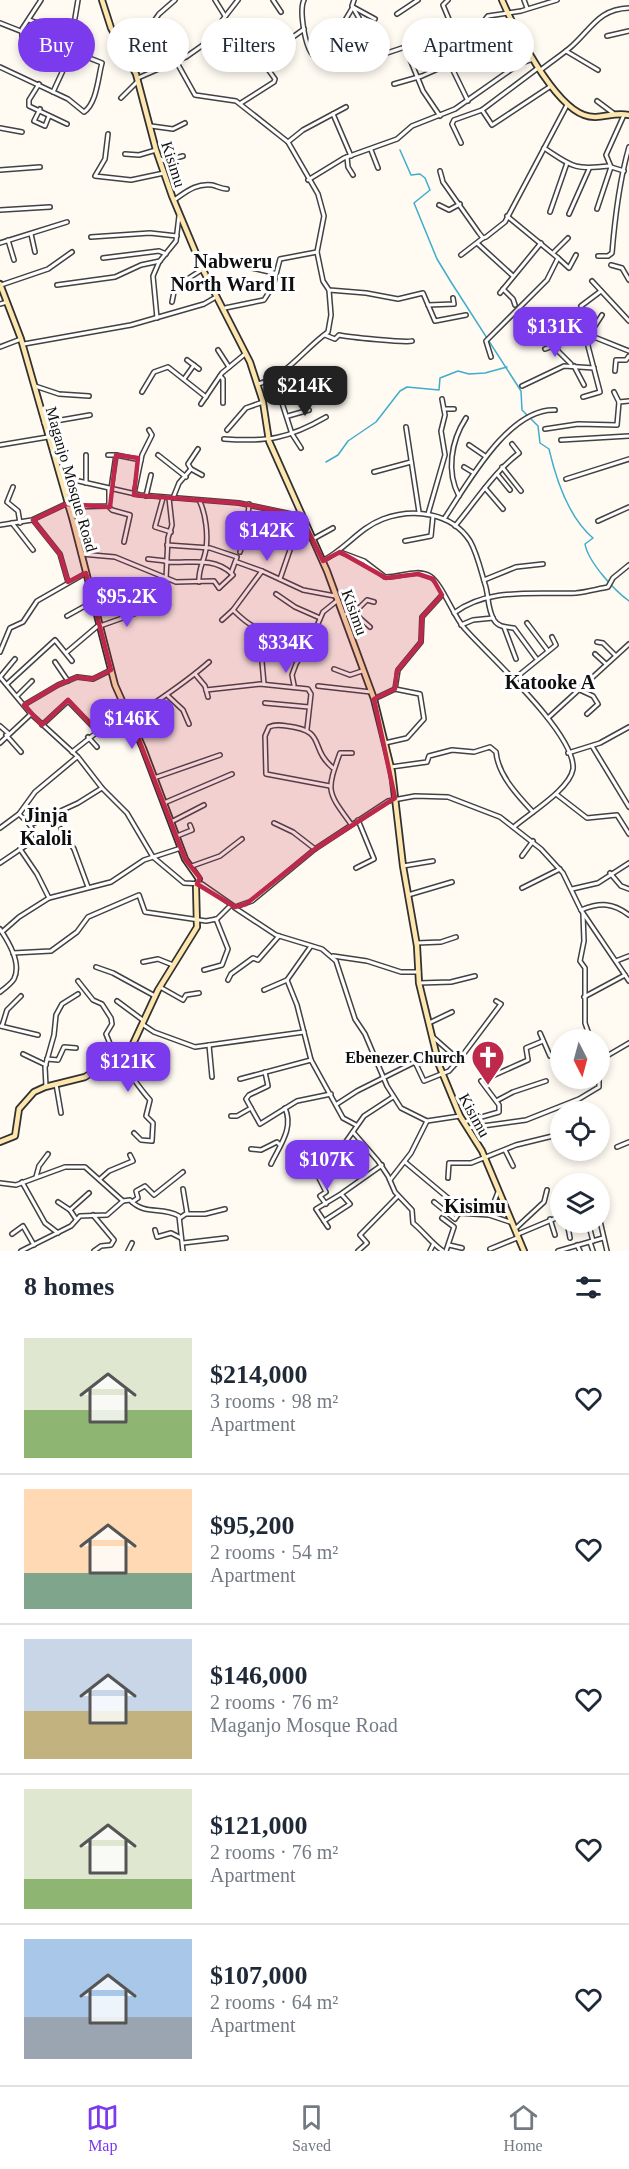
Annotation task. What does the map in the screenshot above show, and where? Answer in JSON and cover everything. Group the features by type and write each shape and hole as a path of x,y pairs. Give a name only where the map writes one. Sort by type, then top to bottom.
{"street":[{"path":"30,18 41,0"},
{"path":"75,18 78,0"},
{"name":"Kisimu","path":"102,0 108,18"},
{"path":"156,18 175,0"},
{"path":"215,0 225,16"},
{"path":"189,53 207,42 238,0"},
{"path":"273,0 281,12"},
{"path":"346,18 353,7 354,0"},
{"path":"397,14 418,0"},
{"path":"448,0 443,5 454,30 479,27 484,18 557,0"},
{"path":"502,0 510,18"},
{"path":"524,0 527,8"},
{"path":"302,1 300,11 308,42"},
{"path":"353,7 373,18"},
{"path":"353,7 359,18"},
{"path":"461,143 452,124 454,120 482,110 565,50 603,16 614,9 629,8"},
{"path":"0,23 18,30"},
{"path":"240,103 274,82 267,63 282,45 304,29"},
{"path":"607,36 622,35 629,31"},
{"path":"390,53 405,47 416,77 440,116"},
{"path":"565,50 598,70"},
{"path":"0,67 39,84 86,111 94,94 102,63 95,60"},
{"path":"534,60 567,105 591,117 613,113 627,114 606,155 610,166 597,209"},
{"path":"53,92 62,72"},
{"name":"Kisimu","path":"135,72 156,150 174,200 202,267 246,352 263,402 269,441 338,598 362,671 374,699 391,767 403,866 417,943 419,983 442,1075 460,1116 485,1158 524,1251"},
{"path":"121,98 138,79 153,72"},
{"path":"184,72 195,95 228,99 240,103 257,120 288,142 318,194 324,216 317,252 323,281 329,290 330,328 284,371 257,384"},
{"path":"394,84 428,72"},
{"path":"454,72 468,100"},
{"path":"308,180 349,157 397,139 412,126 440,116 468,100 508,72"},
{"path":"39,84 28,102 29,105 67,124"},
{"path":"482,110 492,125 551,86"},
{"path":"597,101 613,113"},
{"path":"461,255 501,227 567,105"},
{"path":"288,142 303,130 346,106"},
{"path":"40,109 34,122 45,126 50,115"},
{"path":"333,113 349,157 348,167 353,175"},
{"path":"150,126 172,129 185,123"},
{"path":"0,128 22,132"},
{"path":"108,134 105,159 95,176 131,180 164,173"},
{"path":"598,256 608,256 612,252 615,200 629,147"},
{"path":"544,148 567,164 589,169 610,166 624,171"},
{"path":"371,149 378,168"},
{"path":"124,154 140,154 156,150"},
{"path":"159,158 165,161 183,156"},
{"path":"550,212 567,164"},
{"path":"0,170 40,167"},
{"path":"569,214 589,169"},
{"path":"440,171 443,182 483,238"},
{"path":"174,200 189,188 197,186 211,185 227,189"},
{"path":"439,205 449,210 460,204"},
{"path":"0,210 51,207"},
{"path":"157,318 153,276 160,261 176,241 179,211"},
{"path":"507,216 554,252 569,268 576,255"},
{"path":"0,243 68,222"},
{"path":"91,237 150,233 177,236"},
{"path":"31,234 35,252"},
{"path":"554,252 568,238"},
{"path":"8,240 14,260"},
{"path":"500,293 541,243"},
{"path":"478,244 513,276"},
{"path":"104,258 159,251 166,254"},
{"path":"0,284 48,269 72,252"},
{"path":"225,308 264,300 273,286 274,273 280,259 317,252"},
{"path":"491,357 485,343 547,280 558,258"},
{"path":"57,285 115,278 141,265 160,261"},
{"path":"611,265 622,268 629,280"},
{"path":"172,302 175,287 203,271 202,267"},
{"path":"252,268 274,273"},
{"path":"592,281 629,321"},
{"name":"Maganjo Mosque Road","path":"0,284 23,342 111,670 181,848 190,867 198,877 196,930 155,996 132,1046 85,1077 46,1086 34,1092 21,1105 15,1136 0,1142"},
{"path":"503,289 513,299 515,305"},
{"path":"329,290 366,293 398,299 423,292 435,321 466,315"},
{"path":"581,306 601,291"},
{"path":"0,347 157,318 204,304 218,296"},
{"path":"428,305 454,304 453,298"},
{"path":"0,303 7,302"},
{"path":"583,397 600,393 587,340 602,315"},
{"path":"573,329 629,351"},
{"path":"325,334 335,339 339,335 385,338 405,343 412,340"},
{"path":"545,349 556,345 558,351 573,365 584,385"},
{"path":"218,350 229,367"},
{"path":"201,404 220,376 246,352"},
{"path":"615,371 616,360 626,360 629,356"},
{"path":"187,360 199,369"},
{"path":"183,379 194,365"},
{"path":"522,386 535,378 573,365 594,368"},
{"path":"142,392 154,372 165,368 174,370 206,397"},
{"path":"220,376 223,379 223,403"},
{"path":"34,386 59,394 89,396"},
{"path":"545,429 578,424 617,425 619,402 614,392"},
{"path":"428,514 433,492 438,484 444,451 441,431 444,409 442,399"},
{"path":"619,402 629,401"},
{"path":"226,430 246,408 263,402"},
{"path":"282,403 292,434 301,448"},
{"path":"444,409 454,409"},
{"path":"288,416 309,410"},
{"path":"444,519 485,456 526,416 555,410"},
{"path":"44,423 90,415"},
{"path":"224,439 269,441 292,434 326,417"},
{"path":"459,496 452,483 451,460 458,434 466,418"},
{"path":"406,427 419,512"},
{"path":"134,494 142,461 152,435 149,430"},
{"path":"561,440 629,436"},
{"path":"0,445 48,437"},
{"path":"455,526 477,502 502,467 519,452 512,444"},
{"path":"469,445 485,456"},
{"path":"166,579 167,546 171,532 171,498 182,478 186,477 190,469 188,464 198,449"},
{"path":"444,451 451,460"},
{"path":"86,454 86,483"},
{"path":"108,455 142,461"},
{"path":"108,506 116,455"},
{"path":"158,455 186,477"},
{"path":"566,479 629,459"},
{"path":"374,471 411,462"},
{"path":"464,467 474,473"},
{"path":"502,467 521,491"},
{"path":"190,469 202,475"},
{"path":"497,474 510,490"},
{"path":"147,496 151,475"},
{"path":"60,477 134,494 249,504 301,516"},
{"path":"12,487 7,502 19,512 20,523"},
{"path":"485,488 503,509"},
{"path":"163,497 155,527 171,532"},
{"path":"199,582 198,571 206,548 205,512 200,501"},
{"path":"240,552 247,530 249,504"},
{"path":"0,525 33,520 67,505 108,506 112,510 129,515 124,542"},
{"path":"598,521 629,507"},
{"path":"322,561 340,552 371,525 394,515 419,512 444,519 455,526 470,542 484,579 486,598 493,618 504,627 516,659"},
{"path":"405,541 431,536 433,516"},
{"path":"33,520 60,554 68,582"},
{"path":"12,523 33,550"},
{"path":"279,580 284,572 291,547 304,524"},
{"path":"312,540 333,528"},
{"path":"81,554 115,557 178,583 214,581 219,588 233,575 231,573 237,562 236,556 206,548 167,546"},
{"path":"340,552 364,561 385,577 408,574 428,576 461,625 549,718 572,760 571,775 556,794 515,826"},
{"path":"148,559 189,564 202,561 215,563 231,573"},
{"path":"237,562 312,592 338,598"},
{"path":"484,579 516,567 543,564"},
{"path":"454,613 471,601 486,598 524,593 574,593 609,586 613,578 629,565"},
{"path":"222,620 233,610 262,571"},
{"path":"0,652 12,625 23,622 35,603 86,573"},
{"path":"276,594 295,607 320,618"},
{"path":"394,689 398,670 421,642 422,617 442,594"},
{"path":"294,686 292,672 313,637 325,609 338,598"},
{"path":"344,615 353,612 367,600 374,602"},
{"path":"67,616 94,601"},
{"path":"66,653 100,625 148,609"},
{"path":"233,610 252,627 274,634 285,632 299,635 304,633 313,637"},
{"path":"353,612 370,627"},
{"path":"461,625 473,620 493,618"},
{"path":"527,623 548,651"},
{"path":"504,627 514,628 536,658"},
{"path":"513,680 536,658 556,644 552,637"},
{"path":"7,684 54,640 72,660"},
{"path":"597,642 603,643 615,655"},
{"path":"549,718 615,655 629,645"},
{"path":"595,654 606,664"},
{"path":"15,659 0,677 31,714 78,757 102,788 130,817 153,857 184,883 193,886 202,884 279,936 311,945 331,956 343,960 367,961 401,972 419,972"},
{"path":"131,719 148,705 168,696 209,662"},
{"path":"261,662 264,684"},
{"path":"55,663 68,681"},
{"path":"334,669 350,675 362,671"},
{"path":"24,705 77,677 93,678 111,670"},
{"path":"195,674 208,697"},
{"path":"17,696 32,681"},
{"path":"206,690 264,684 294,686 310,690 307,729"},
{"path":"318,686 371,692"},
{"path":"374,699 394,689 420,694 424,719 407,738 386,743"},
{"path":"579,690 593,696 598,704 587,714"},
{"path":"168,696 183,710 189,724"},
{"path":"42,725 69,701 97,730"},
{"path":"265,703 309,707"},
{"path":"72,752 88,737 112,723 127,709"},
{"path":"0,743 31,714"},
{"path":"330,786 266,773 265,736 269,727 276,725 307,729 314,736 322,757 333,768"},
{"path":"0,726 21,752"},
{"path":"568,753 615,737 629,727"},
{"path":"88,737 97,747"},
{"path":"592,746 629,807"},
{"path":"391,767 427,762 429,756 453,750 474,752 490,747 496,752 497,762 512,788 533,812"},
{"path":"351,824 332,797 330,786 333,768 341,753 352,753"},
{"path":"154,778 220,755"},
{"path":"0,828 20,814 35,792 78,757"},
{"path":"164,803 232,774"},
{"path":"30,825 78,804 102,788"},
{"path":"556,794 587,818 617,815 629,834"},
{"path":"13,953 51,951 77,932 88,917 139,895 145,912 198,920 216,919 233,906 257,897 315,849 395,798 448,797 491,812 515,826 533,841 560,869 582,911 629,981"},
{"path":"171,822 204,805"},
{"path":"0,863 37,838 30,825 20,814"},
{"path":"356,868 374,859 358,820"},
{"path":"274,823 293,832 315,849"},
{"path":"177,836 192,830 190,825"},
{"path":"60,829 74,849 88,887"},
{"path":"189,832 194,835"},
{"path":"190,867 220,856 242,839"},
{"path":"522,856 533,841"},
{"path":"0,992 15,977 13,953 1,930 49,898 111,882 153,857 181,848"},
{"path":"20,849 38,874 49,898"},
{"path":"403,866 434,861"},
{"path":"572,890 598,883 610,873 629,863"},
{"path":"522,888 560,869"},
{"path":"610,873 621,886 629,889"},
{"path":"408,895 452,882"},
{"path":"582,911 608,904 629,915"},
{"path":"582,911 584,941 580,961 585,968 584,998 587,1029"},
{"path":"204,970 222,965 228,949 216,919"},
{"path":"228,980 231,974 253,958 258,960 279,936"},
{"path":"417,943 441,942 456,937"},
{"path":"264,990 287,980 311,945"},
{"path":"331,956 343,977 355,1019 365,1034 393,1097 406,1112 427,1121 460,1116"},
{"path":"616,961 629,956"},
{"path":"143,962 158,959 173,965"},
{"path":"96,967 113,973 155,996"},
{"path":"584,998 625,975"},
{"path":"419,983 451,982 475,976"},
{"path":"287,980 311,1059 343,1118 356,1125"},
{"path":"78,981 93,1000 102,1004 111,1018 112,1024 106,1034 117,1057 132,1074 139,1090 150,1100 146,1116 153,1123 152,1142 141,1140 134,1133"},
{"path":"160,987 183,1000 186,995 199,993"},
{"path":"46,1086 46,1065 57,1011 62,1004 78,994"},
{"path":"21,996 7,1010 1,1026 38,1035"},
{"path":"117,1001 154,1032 192,1046 304,1032"},
{"path":"337,1104 357,1091 415,1062 424,1081 442,1075 454,1067 501,1004 496,1001"},
{"path":"429,1023 452,1012"},
{"path":"540,1033 550,1056"},
{"path":"432,1036 459,1060"},
{"path":"464,1122 499,1112 501,1107 481,1081 528,1060 526,1048 543,1041"},
{"path":"610,1054 629,1043"},
{"path":"210,1045 212,1077"},
{"path":"47,1059 58,1060 64,1047 76,1048"},
{"path":"23,1054 46,1065"},
{"path":"240,1079 311,1059"},
{"path":"265,1072 269,1085 248,1096 251,1108 260,1125 297,1101 331,1094"},
{"path":"497,1101 513,1092 546,1081"},
{"path":"56,1084 61,1113"},
{"path":"468,1128 530,1119 596,1089"},
{"path":"305,1171 340,1150 356,1125 369,1112 393,1097"},
{"path":"231,1116 237,1116 251,1108"},
{"path":"271,1164 290,1126 290,1119 285,1108"},
{"path":"390,1180 405,1162 427,1121"},
{"path":"353,1132 382,1166 398,1196 412,1210 413,1223 431,1238 433,1245 430,1251"},
{"path":"448,1179 448,1163 467,1164 505,1149 550,1137"},
{"path":"251,1149 261,1150 277,1142 280,1145"},
{"path":"617,1147 629,1142"},
{"path":"505,1149 513,1166"},
{"path":"36,1177 39,1166 48,1154"},
{"path":"100,1179 109,1172 133,1161 129,1155"},
{"path":"405,1162 460,1208 451,1224"},
{"path":"313,1166 326,1192 320,1196 326,1204"},
{"path":"328,1227 316,1209 382,1166"},
{"path":"0,1183 11,1186 64,1167 82,1167 100,1179 123,1201 132,1202 138,1209 171,1212 180,1218 183,1251"},
{"path":"132,1202 138,1197 136,1191 146,1186 154,1195 183,1172"},
{"path":"22,1182 45,1223 58,1233"},
{"path":"183,1189 187,1214"},
{"path":"516,1234 544,1202 547,1190"},
{"path":"489,1215 498,1192"},
{"path":"70,1210 89,1193"},
{"path":"324,1221 350,1204 341,1194"},
{"path":"358,1251 368,1243 360,1235 398,1196"},
{"path":"21,1251 71,1226 80,1216 107,1215 123,1201"},
{"path":"58,1202 70,1210 76,1220"},
{"path":"434,1202 455,1219"},
{"path":"180,1218 187,1214 205,1214 225,1209"},
{"path":"459,1213 489,1215 510,1222"},
{"path":"93,1215 114,1240 111,1245 100,1246 94,1251"},
{"path":"433,1245 445,1251 454,1229 442,1218"},
{"path":"490,1249 550,1219"},
{"path":"12,1234 23,1226 34,1245"},
{"path":"155,1230 156,1237 171,1233 183,1241 226,1238"},
{"path":"569,1233 570,1238"},
{"path":"590,1233 593,1251"},
{"path":"602,1233 607,1251"},
{"path":"558,1251 603,1238"},
{"path":"128,1251 132,1243"},
{"path":"448,1245 462,1248"},
{"path":"577,1245 580,1251"}],"highlighted area":[{"path":"116,455 138,458 134,495 239,503 301,516 323,561 340,552 386,578 418,574 433,579 442,595 422,617 421,642 397,671 395,689 374,699 395,798 315,849 246,904 235,907 197,884 200,878 185,859 127,709 97,731 68,700 42,725 24,705 58,685 77,677 92,679 111,670 86,573 68,582 60,554 33,520 66,504 110,507"}],"waterway":[{"path":"400,150 411,175 420,174 425,178 430,190 414,203 437,259 521,391 522,410 538,426 540,443 549,449 555,473 570,509 593,538 585,544 591,559 610,583 629,601"},
{"path":"326,462 338,455 348,441 376,422 400,391 407,387 439,390 440,378 458,371 469,374 485,373 507,367"}],"place":[{"name":"Ebenezer Church","path":"488,1086"}],"district":[{"name":"Nabweru North Ward II","path":"233,272"},
{"name":"Katooke A","path":"550,682"},
{"name":"Jinja Kaloli","path":"46,826"},
{"name":"Kisimu","path":"475,1206"}]}
